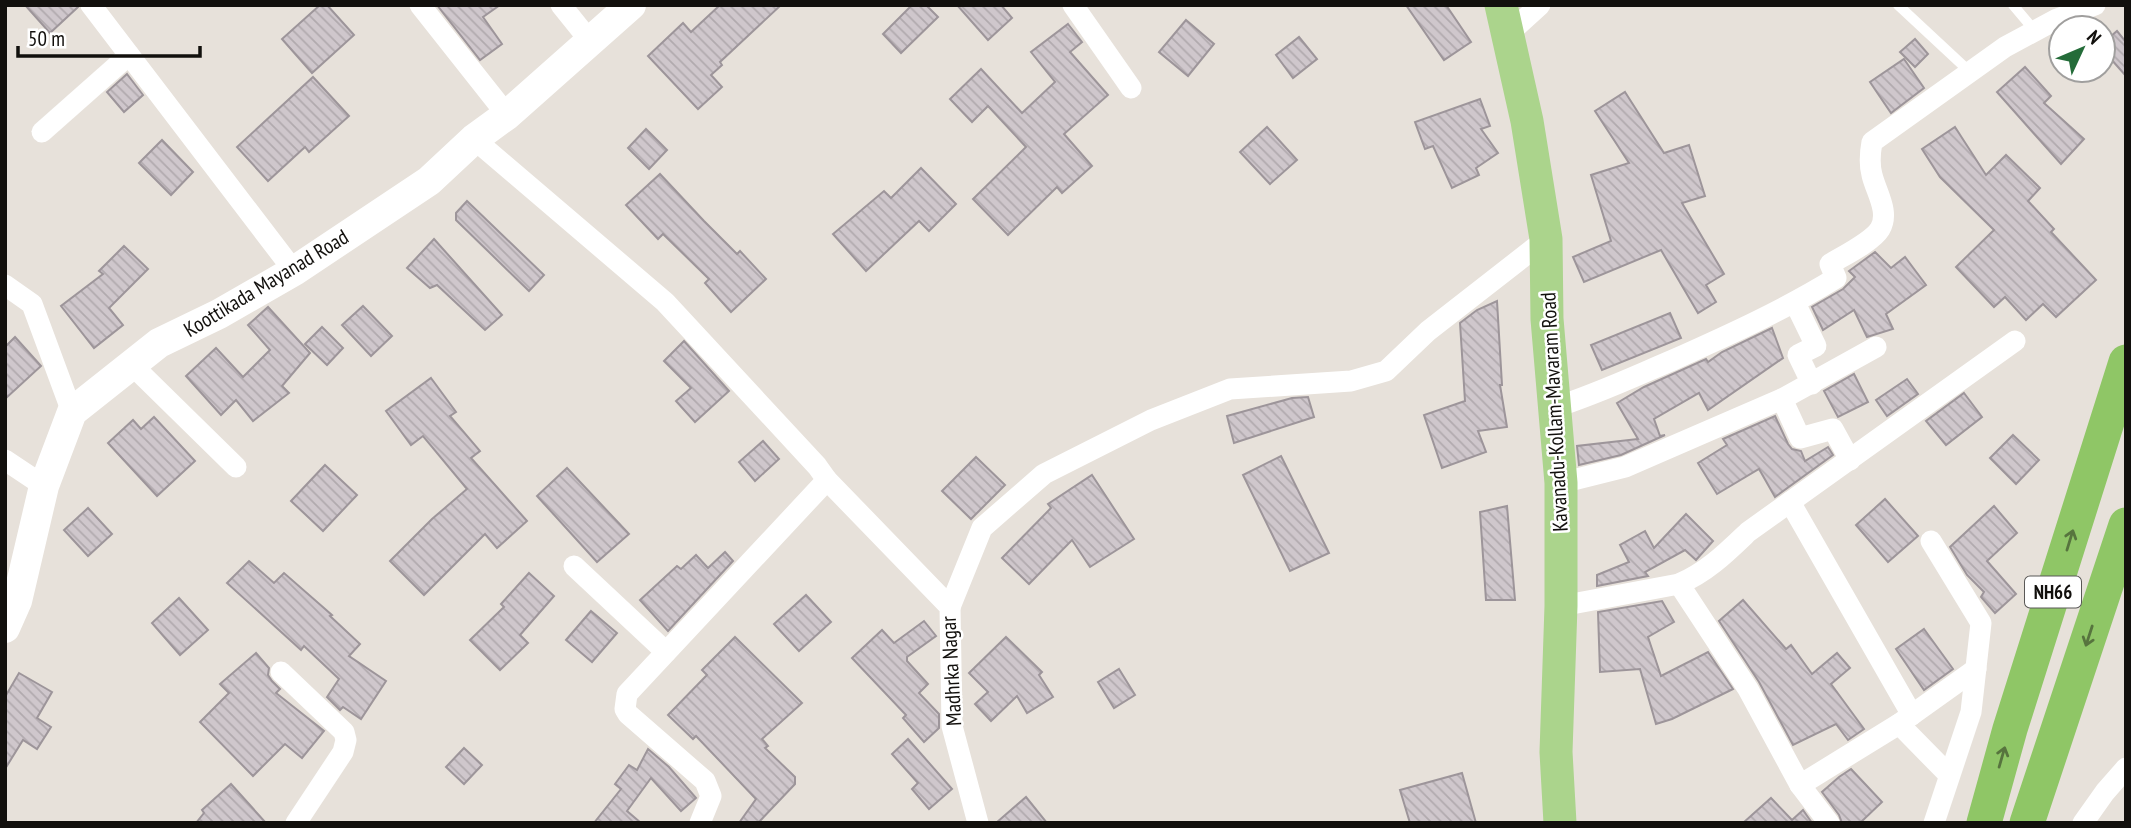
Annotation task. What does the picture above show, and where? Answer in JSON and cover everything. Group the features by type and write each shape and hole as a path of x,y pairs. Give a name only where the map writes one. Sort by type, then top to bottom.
{"highway":[{"name":"NH66","path":"1984,823 2010,729 2126,362"},
{"name":"NH66","path":"2027,823 2126,525"}],"main road":[{"name":"Koottikada Mayanad Road","path":"72,412 159,343 219,314 294,271 429,181 474,139 507,116 631,5"},
{"name":"Kavanadu-Kollam-Mavaram Road","path":"1504,20 1527,121 1546,239 1547,319 1561,483 1561,606 1556,752 1560,823"},
{"path":"5,628 44,486 72,412"}],"street":[{"path":"91,5 294,271"},
{"path":"420,5 507,116"},
{"path":"561,5 590,41"},
{"path":"1073,5 1131,88"},
{"path":"1504,20 1540,5"},
{"path":"1553,408 1589,397 1795,303 1836,278 1830,264 1864,243 1880,229 1884,212 1871,174 1869,155 1872,142 2005,47 2057,19 2095,5"},
{"path":"42,132 129,55"},
{"name":"Madhrka Nagar","path":"474,139 665,302 827,480 950,607 952,726 978,823"},
{"path":"950,607 982,528 1044,474 1151,420 1230,389 1351,381 1386,371 1428,331 1546,239"},
{"path":"5,285 32,304 72,412"},
{"path":"1795,303 1816,346 1798,355 1812,384"},
{"path":"1561,606 1679,584 1711,567 1748,532 2015,341"},
{"path":"1561,483 1625,467 1812,384 1876,347"},
{"path":"132,365 236,467"},
{"path":"1782,398 1800,438 1833,429 1850,460"},
{"path":"5,460 44,486"},
{"path":"700,823 711,796 705,781 628,714 625,709 627,694 827,480"},
{"path":"1790,502 1905,719 1949,775"},
{"path":"1931,541 1981,623 1971,712 1934,823"},
{"path":"574,566 666,652"},
{"path":"1679,584 1748,689 1800,785 1829,823"},
{"path":"1800,785 1905,719 1976,668"},
{"path":"281,672 344,732 346,740 343,751 296,823"},
{"path":"2083,823 2126,768"}],"lane":[{"path":"1898,5 1970,72"},
{"path":"2013,5 2035,32"}],"building":[{"path":"25,5 78,5 78,7 50,33"},
{"path":"320,5 327,5 354,35 312,73 282,39"},
{"path":"437,5 500,5 483,17 502,44 480,60"},
{"path":"720,5 781,5 720,62 722,65 711,75 722,87 698,109 648,56 683,23 691,32"},
{"path":"912,5 926,5 938,17 901,53 883,34"},
{"path":"957,5 1001,5 1012,18 988,40"},
{"path":"1406,5 1446,5 1471,42 1444,60"},
{"path":"1186,20 1214,44 1188,76 1159,52"},
{"path":"1068,24 1082,42 1070,52 1108,95 1064,134 1092,166 1062,193 1057,187 1008,235 973,199 1026,147 988,106 972,122 950,99 981,69 1022,113 1055,82 1031,52"},
{"path":"2117,31 2126,42 2126,76 2117,66"},
{"path":"1299,37 1317,59 1293,78 1276,55"},
{"path":"1915,39 1928,54 1915,67 1900,52"},
{"path":"1904,59 1924,88 1891,113 1870,82"},
{"path":"2025,67 2051,96 2044,103 2084,139 2061,164 1997,92"},
{"path":"127,74 143,95 124,112 107,92"},
{"path":"313,77 349,116 309,152 305,147 268,181 237,147"},
{"path":"1625,92 1664,153 1689,145 1705,196 1682,203 1724,274 1706,285 1716,302 1698,313 1661,250 1584,282 1573,257 1611,241 1591,175 1629,163 1595,111"},
{"path":"1480,99 1490,126 1481,129 1498,153 1476,168 1479,175 1452,188 1433,146 1425,149 1415,122"},
{"path":"1267,127 1297,160 1270,184 1240,152"},
{"path":"1955,127 1986,175 2006,155 2040,188 2028,201 2054,229 2051,232 2096,280 2056,317 2043,304 2026,320 2005,297 1994,307 1956,267 1994,230 1940,177 1922,149"},
{"path":"646,129 667,150 649,169 628,148"},
{"path":"162,140 193,172 171,195 139,163"},
{"path":"921,168 956,204 929,231 919,221 866,271 833,234 884,191 891,198"},
{"path":"660,174 737,254 740,251 766,279 731,312 705,283 709,279 663,234 658,239 626,205"},
{"path":"467,201 544,275 529,291 456,220 456,213"},
{"path":"434,239 502,315 485,330 437,285 430,288 407,268"},
{"path":"124,246 148,269 109,308 123,325 94,348 61,306 103,274 99,271"},
{"path":"1875,252 1891,268 1905,257 1926,285 1886,314 1893,329 1867,337 1854,310 1823,330 1812,307 1843,289 1855,277 1849,271"},
{"path":"1497,301 1500,385 1507,427 1478,431 1486,452 1442,468 1424,415 1465,401 1460,323 1477,310"},
{"path":"363,306 392,336 371,356 342,325"},
{"path":"268,307 310,353 282,386 289,393 253,421 236,400 221,415 186,376 216,348 243,377 270,350 248,325"},
{"path":"1670,313 1681,338 1602,370 1591,345"},
{"path":"322,327 343,348 327,365 305,344"},
{"path":"1772,328 1783,358 1708,410 1699,393 1654,419 1660,436 1665,435 1621,455 1579,465 1577,446 1638,439 1617,403 1644,387 1706,359 1708,362 1722,352"},
{"path":"15,337 41,366 5,399 5,347"},
{"path":"684,341 729,391 695,422 676,401 691,388 664,361"},
{"path":"1854,374 1868,402 1838,417 1824,391"},
{"path":"431,378 456,412 450,416 480,451 471,458 527,521 497,548 485,534 424,595 390,561 467,489 423,436 411,445 386,411"},
{"path":"1907,379 1918,394 1887,416 1876,400"},
{"path":"1964,393 1982,417 1946,445 1926,421"},
{"path":"1308,397 1314,417 1234,443 1227,416 1292,398"},
{"path":"1775,416 1788,444 1792,449 1801,451 1805,461 1828,447 1833,455 1775,497 1759,469 1717,494 1698,463 1727,445 1723,439"},
{"path":"154,417 195,461 157,496 108,443 133,420 141,429"},
{"path":"2013,435 2039,460 2016,484 1990,458"},
{"path":"763,441 779,459 755,481 739,462"},
{"path":"1281,456 1329,553 1290,571 1243,475"},
{"path":"976,457 1005,485 971,519 942,491"},
{"path":"325,465 357,495 323,531 291,501"},
{"path":"567,468 629,534 597,562 537,496"},
{"path":"1092,475 1134,539 1090,567 1072,540 1029,584 1002,558 1051,508 1048,504"},
{"path":"1885,499 1918,536 1888,562 1856,525"},
{"path":"1507,506 1515,600 1486,600 1480,512"},
{"path":"1994,506 2017,533 1987,561 2016,594 1995,613 1981,597 1984,592 1967,575 1950,547"},
{"path":"88,508 112,534 88,556 64,530"},
{"path":"1686,514 1713,541 1696,560 1685,550 1645,572 1648,576 1597,586 1597,575 1629,562 1620,545 1645,531 1654,548"},
{"path":"725,552 733,561 668,631 640,600 677,566 681,569 696,555 708,568"},
{"path":"249,561 274,583 284,573 360,644 349,656 386,681 361,719 343,707 340,710 327,697 339,679 304,646 301,650 227,583"},
{"path":"529,573 554,596 520,635 528,643 500,670 470,640 504,607 501,604"},
{"path":"806,595 831,622 799,651 774,624"},
{"path":"179,598 208,630 180,655 152,623"},
{"path":"1743,600 1786,649 1791,645 1812,674 1837,653 1850,668 1831,684 1864,729 1848,740 1836,724 1793,745 1759,682 1719,621"},
{"path":"1662,601 1674,622 1648,637 1661,676 1708,652 1733,689 1656,724 1640,669 1600,672 1598,612"},
{"path":"591,611 617,633 592,662 566,640"},
{"path":"924,621 936,636 907,657 907,661 928,684 919,693 939,714 939,728 924,742 903,718 906,715 852,658 882,630 894,643"},
{"path":"1924,629 1953,669 1924,690 1896,649"},
{"path":"735,637 802,703 762,739 768,746 765,748 795,777 795,784 758,823 739,823 756,799 696,736 693,739 668,715 707,675 702,670"},
{"path":"1006,637 1042,672 1039,675 1053,697 1027,713 1017,696 991,721 975,704 988,692 969,673"},
{"path":"256,653 269,668 268,675 280,689 276,693 324,731 302,758 285,744 253,776 200,722 229,693 220,684"},
{"path":"1119,669 1135,695 1114,708 1098,682"},
{"path":"19,673 52,692 37,718 51,727 37,749 23,740 5,769 5,697"},
{"path":"908,739 952,789 929,809 912,789 918,783 892,754"},
{"path":"464,748 482,765 464,784 446,767"},
{"path":"648,749 669,767 696,798 681,811 651,778 627,811 641,823 594,823 621,789 615,784 629,765 637,770"},
{"path":"1851,769 1882,802 1860,823 1842,823 1822,792"},
{"path":"1462,773 1476,823 1410,823 1400,790"},
{"path":"231,784 266,823 196,823 204,813 202,810"},
{"path":"1026,797 1047,823 996,823"},
{"path":"1771,798 1792,820 1803,810 1812,823 1743,823"}]}
